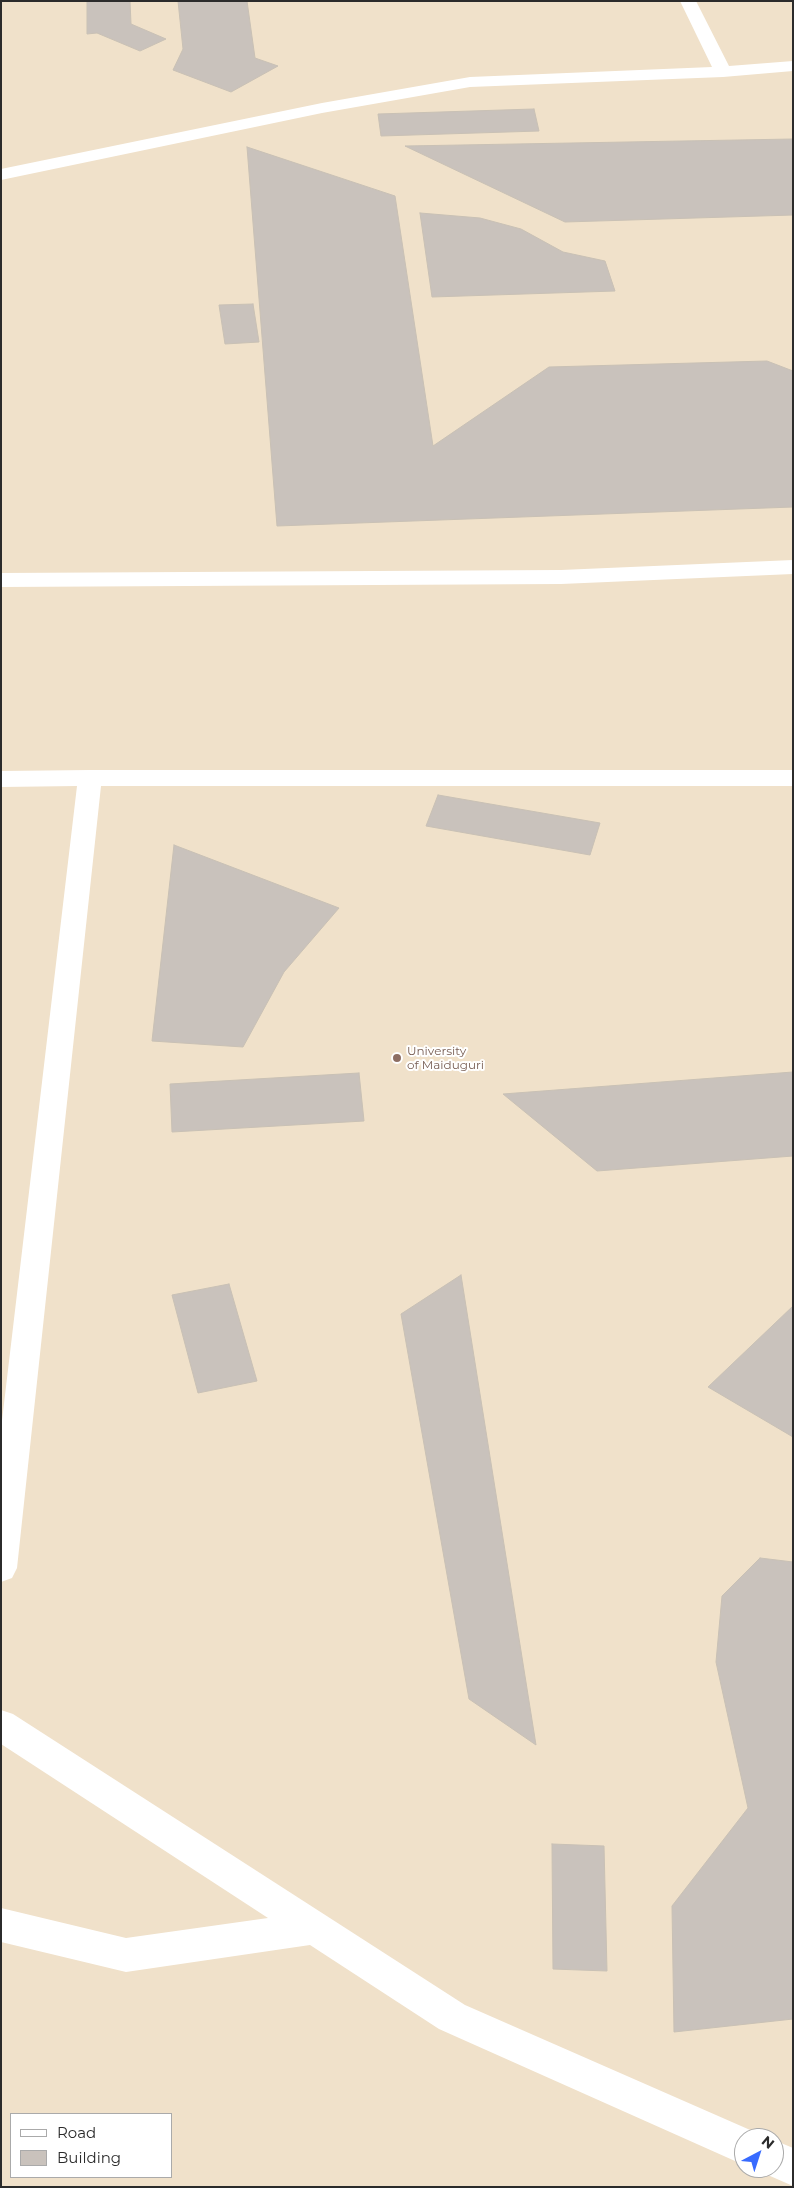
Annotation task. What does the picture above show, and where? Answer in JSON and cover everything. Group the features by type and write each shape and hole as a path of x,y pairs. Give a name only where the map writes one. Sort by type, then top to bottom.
{"street":[{"path":"688,1 722,72"},
{"path":"1,175 322,108 470,82 722,72 793,66"},
{"path":"1,580 561,576 793,567"},
{"path":"1,1568 90,778"},
{"path":"1,779 793,778"},
{"path":"1,1725 452,2017 734,2142"},
{"path":"1,1925 126,1955 315,1928"}],"shaded area":[{"name":"University of Maiduguri","path":"1,1 793,1 793,2187 1,2187"}],"building":[{"path":"87,1 130,1 131,24 166,39 140,51 97,33 87,34"},
{"path":"178,1 247,1 255,58 278,66 231,92 173,70 183,49"},
{"path":"534,109 539,131 381,136 378,114"},
{"path":"793,139 793,215 565,222 405,146"},
{"path":"247,147 395,196 433,446 549,367 767,361 793,371 793,507 277,526"},
{"path":"420,213 480,218 521,229 563,252 605,261 615,291 432,297"},
{"path":"253,304 259,342 225,344 219,305"},
{"path":"438,795 600,823 590,855 426,826"},
{"path":"174,845 339,908 284,972 243,1047 152,1041"},
{"path":"793,1072 793,1156 597,1171 503,1094"},
{"path":"359,1073 364,1121 172,1132 170,1084"},
{"path":"461,1275 536,1745 469,1699 401,1314"},
{"path":"229,1284 257,1381 198,1393 172,1295"},
{"path":"793,1306 793,1437 708,1387"},
{"path":"760,1558 793,1562 793,2019 674,2032 672,1906 748,1808 716,1662 722,1596"},
{"path":"552,1844 604,1846 607,1971 553,1969"}],"place":[{"name":"University of Maiduguri","path":"397,1058"}]}
